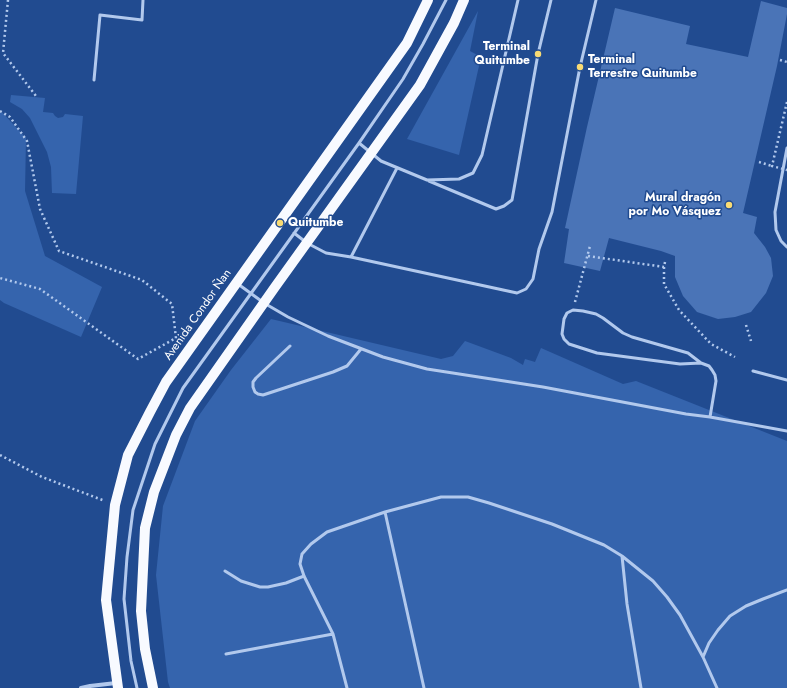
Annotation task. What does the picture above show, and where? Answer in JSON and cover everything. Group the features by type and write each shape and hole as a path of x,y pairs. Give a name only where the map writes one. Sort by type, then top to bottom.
{"main road":[{"name":"Avenida Condor Ñan","path":"117,685 106,600 115,505 128,455 166,382 407,43 428,0"},
{"path":"153,688 144,649 141,611 145,528 154,492 176,435 190,408 420,85 454,23 464,0"}],"street":[{"path":"81,688 90,686 117,685"}],"lane":[{"path":"94,80 100,15 142,20 143,0"},
{"path":"137,688 131,661 124,599 127,557 133,510 155,444 183,388 403,79 446,0"},
{"path":"426,180 459,179 473,173 482,155 518,0"},
{"path":"359,142 381,161 496,208 504,206 512,200 538,54 551,0"},
{"path":"294,233 307,243 326,253 351,257 517,293 526,289 533,278 539,249 552,212 580,67 596,0"},
{"path":"787,148 775,212 776,230 781,241 787,247"},
{"path":"351,257 397,168"},
{"path":"237,283 264,303 288,317 328,336 383,357 427,369 543,387 787,431"},
{"path":"701,362 680,364 597,353 569,344 564,339 562,334 564,319 567,313 573,310 596,314 623,333 688,353 709,366 715,375 716,381 710,417"},
{"path":"290,346 256,378 253,382 255,392 258,394 263,394 334,372 347,366 361,348"},
{"path":"753,371 787,380"},
{"path":"347,688 333,634 304,576 300,564 302,554 311,544 327,532 385,512 441,496 468,497 489,503 552,524 604,545 622,556 653,581 667,597 680,615 718,688"},
{"path":"385,512 424,688"},
{"path":"622,556 627,604 641,688"},
{"path":"225,571 241,582 260,587 268,587 286,583 304,576"},
{"path":"703,657 709,643 730,616 752,604 787,590"},
{"path":"226,654 333,634"}],"path":[{"path":"8,0 3,53 36,96"},
{"path":"780,60 787,62"},
{"path":"772,166 787,102"},
{"path":"0,111 10,117 27,140 40,209 59,251 142,280 172,304 176,338 138,359 40,289 0,278"},
{"path":"759,162 787,170"},
{"path":"573,310 590,246"},
{"path":"588,256 664,267"},
{"path":"665,262 664,284 679,310 711,344 735,357"},
{"path":"746,325 751,341"},
{"path":"0,455 42,477 115,505"}],"shaded area":[{"path":"478,11 470,51 481,57 459,155 407,139"},
{"path":"11,95 45,98 43,112 53,113 58,118 63,117 65,114 83,116 76,194 52,193 51,167 47,152 30,118 22,109 10,102"},
{"path":"0,110 26,138 25,191 45,256 102,287 81,337 0,300"},
{"path":"271,319 441,359 453,356 465,341 511,358 523,365 525,359 535,362 541,348 623,384 636,381 787,441 787,688 170,688 168,682 156,575 163,506 195,421 231,370"}],"building":[{"path":"761,1 787,8 777,66 743,213 757,217 754,233 765,247 771,258 773,276 766,293 751,312 735,317 718,319 697,312 683,296 675,277 675,256 609,238 600,271 564,263 569,229 565,228 615,8 690,26 686,44 748,57"}],"place":[{"name":"Terminal Quitumbe","path":"538,54"},
{"name":"Terminal Terrestre Quitumbe","path":"580,67"},
{"name":"Mural dragón por Mo Vásquez","path":"729,205"},
{"name":"Quitumbe","path":"280,223"}]}
